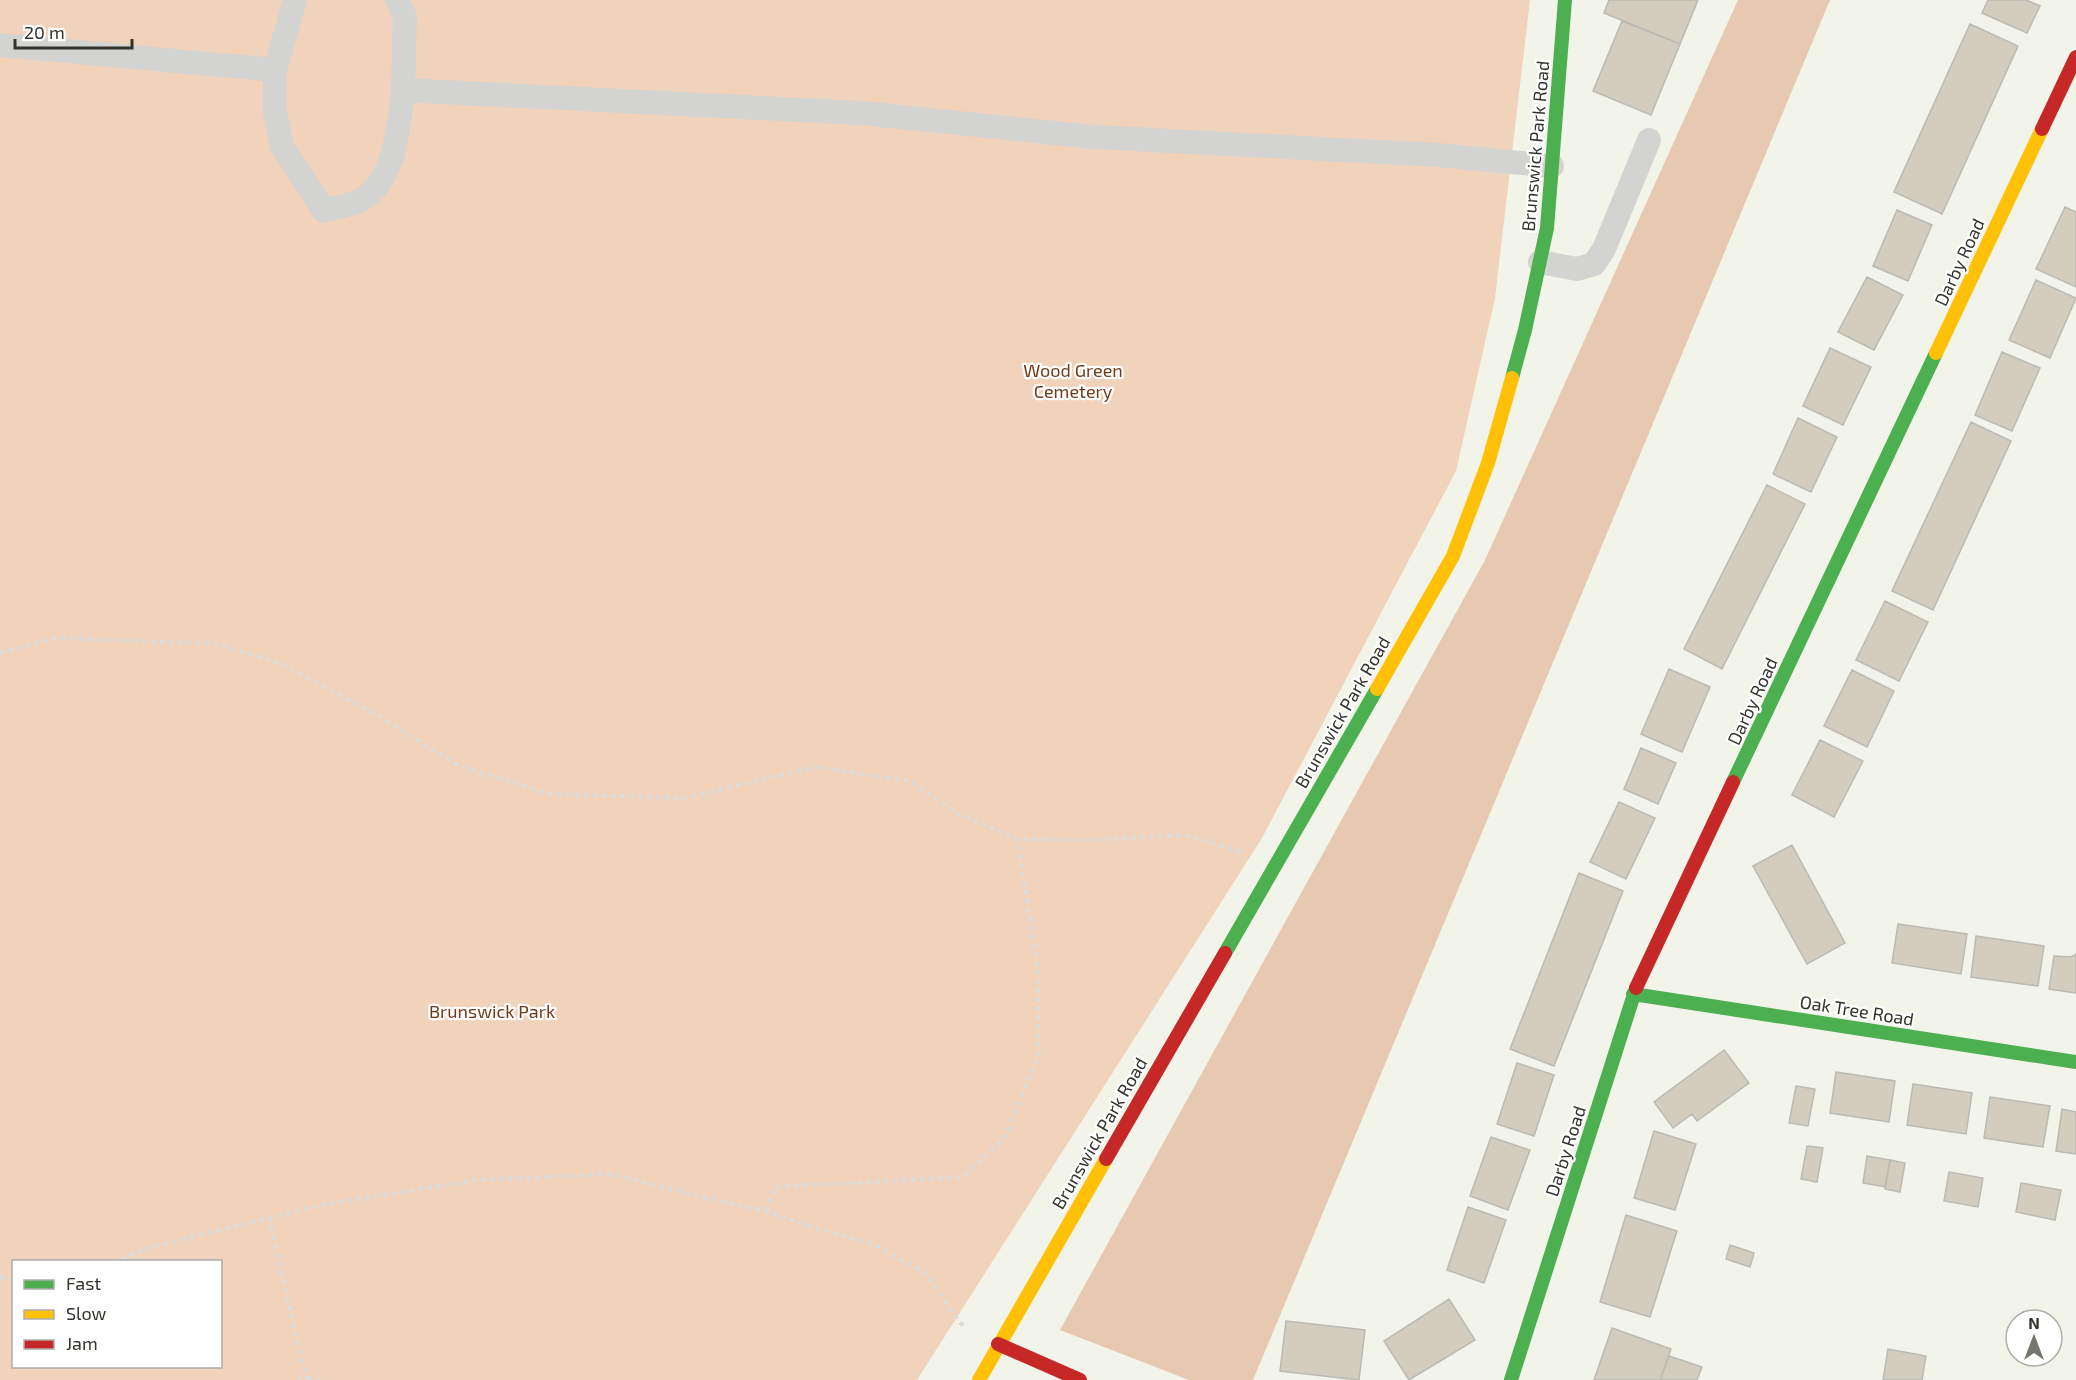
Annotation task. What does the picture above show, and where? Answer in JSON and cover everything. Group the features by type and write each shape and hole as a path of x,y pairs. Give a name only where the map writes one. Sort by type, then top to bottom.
{"street":[{"name":"Brunswick Park Road","path":"979,1380 1453,556 1488,463 1525,330 1547,228 1565,0"},
{"name":"Darby Road","path":"1511,1380 1633,994 2076,57"},
{"name":"Oak Tree Road","path":"1633,994 2076,1062"},
{"path":"998,1344 1080,1380"}],"lane":[{"path":"295,0 275,70 275,112 282,146 324,211 364,199 385,176 394,146 404,90 405,17 397,0"},
{"path":"0,45 275,70"},
{"path":"404,90 861,113 1094,136 1438,155 1552,166"},
{"path":"1540,262 1577,269 1594,264 1604,249 1648,140"}],"path":[{"path":"0,653 56,638 217,644 283,664 384,719 459,766 551,794 684,798 816,767 910,782 957,813 1017,839 1085,840 1185,835 1276,862"},
{"path":"766,1211 775,1186 963,1177 1005,1137 1040,1054 1037,959 1017,839"},
{"path":"118,1260 148,1248 321,1205 477,1180 610,1174 710,1200 766,1211 802,1224 873,1244 926,1273 960,1323 998,1344"},
{"path":"269,1218 308,1378"},
{"path":"298,1380 308,1378 320,1380"}],"green space":[{"path":"0,0 1530,0 1495,298 1456,471 1262,838 917,1380 0,1380"}],"shaded area":[{"path":"1738,0 1830,0 1253,1380 1189,1380 1060,1330 1485,560"}],"building":[{"path":"1609,0 1698,0 1680,44 1604,13"},
{"path":"1988,0 2026,0 2040,6 2027,33 1982,13"},
{"path":"1622,21 1680,44 1651,115 1593,91"},
{"path":"1970,24 2018,46 1942,214 1894,192"},
{"path":"2065,207 2076,212 2076,287 2036,269"},
{"path":"1897,210 1932,225 1908,281 1873,266"},
{"path":"1867,277 1903,295 1874,350 1838,332"},
{"path":"2036,280 2076,298 2050,358 2009,340"},
{"path":"1830,348 1871,367 1843,425 1803,406"},
{"path":"2002,352 2040,368 2012,431 1975,415"},
{"path":"1798,418 1837,437 1811,492 1773,474"},
{"path":"1971,422 2011,441 1933,610 1892,591"},
{"path":"1767,485 1805,504 1722,669 1684,649"},
{"path":"1885,601 1928,622 1899,681 1856,660"},
{"path":"1669,669 1710,687 1682,752 1641,734"},
{"path":"1852,670 1894,691 1867,747 1824,726"},
{"path":"1820,740 1863,761 1834,817 1792,795"},
{"path":"1641,748 1676,763 1658,804 1624,789"},
{"path":"1619,802 1655,818 1626,879 1590,862"},
{"path":"1792,845 1845,943 1807,964 1753,866"},
{"path":"1579,873 1623,891 1554,1066 1510,1049"},
{"path":"1898,924 1967,934 1961,974 1892,963"},
{"path":"1976,936 2044,946 2038,986 1971,977"},
{"path":"2076,954 2076,993 2049,989 2054,956 2071,957"},
{"path":"1724,1050 1749,1083 1697,1121 1692,1114 1673,1128 1654,1102"},
{"path":"1517,1063 1554,1075 1534,1136 1497,1124"},
{"path":"1836,1072 1895,1081 1889,1122 1830,1113"},
{"path":"1913,1084 1972,1093 1966,1134 1907,1125"},
{"path":"1796,1086 1815,1089 1808,1126 1789,1123"},
{"path":"1990,1097 2050,1106 2043,1147 1984,1138"},
{"path":"2062,1109 2076,1112 2076,1154 2056,1151"},
{"path":"1654,1131 1696,1144 1675,1210 1634,1198"},
{"path":"1491,1137 1530,1150 1508,1210 1470,1196"},
{"path":"1807,1146 1823,1148 1817,1182 1801,1179"},
{"path":"1867,1156 1890,1160 1885,1187 1863,1183"},
{"path":"1890,1160 1905,1163 1900,1192 1885,1189"},
{"path":"1949,1172 1983,1178 1978,1207 1944,1201"},
{"path":"2021,1183 2061,1190 2055,1220 2016,1212"},
{"path":"1468,1207 1506,1220 1484,1283 1447,1270"},
{"path":"1626,1215 1677,1231 1650,1317 1600,1302"},
{"path":"1730,1245 1754,1253 1750,1267 1726,1259"},
{"path":"1449,1299 1475,1340 1409,1380 1384,1341"},
{"path":"1286,1321 1365,1330 1359,1380 1280,1371"},
{"path":"1612,1328 1671,1349 1660,1380 1594,1380"},
{"path":"1888,1349 1926,1356 1922,1380 1883,1380"},
{"path":"1669,1356 1702,1367 1697,1380 1660,1380"}],"traffic: fast":[{"path":"1512,378 1547,228 1565,0"},
{"path":"1733,782 1936,353"},
{"path":"1225,953 1377,689"},
{"path":"1511,1380 1636,988"},
{"path":"1633,994 2076,1062"}],"traffic: slow":[{"path":"1936,353 2042,129"},
{"path":"1377,689 1453,556 1488,463 1512,378"},
{"path":"979,1380 1106,1159"}],"traffic: jam":[{"path":"2042,129 2076,57"},
{"path":"1636,988 1733,782"},
{"path":"1106,1159 1225,953"},
{"path":"998,1344 1080,1380"}],"park label":[{"name":"Wood Green Cemetery","path":"1073,380"},
{"name":"Brunswick Park","path":"492,1011"}]}
